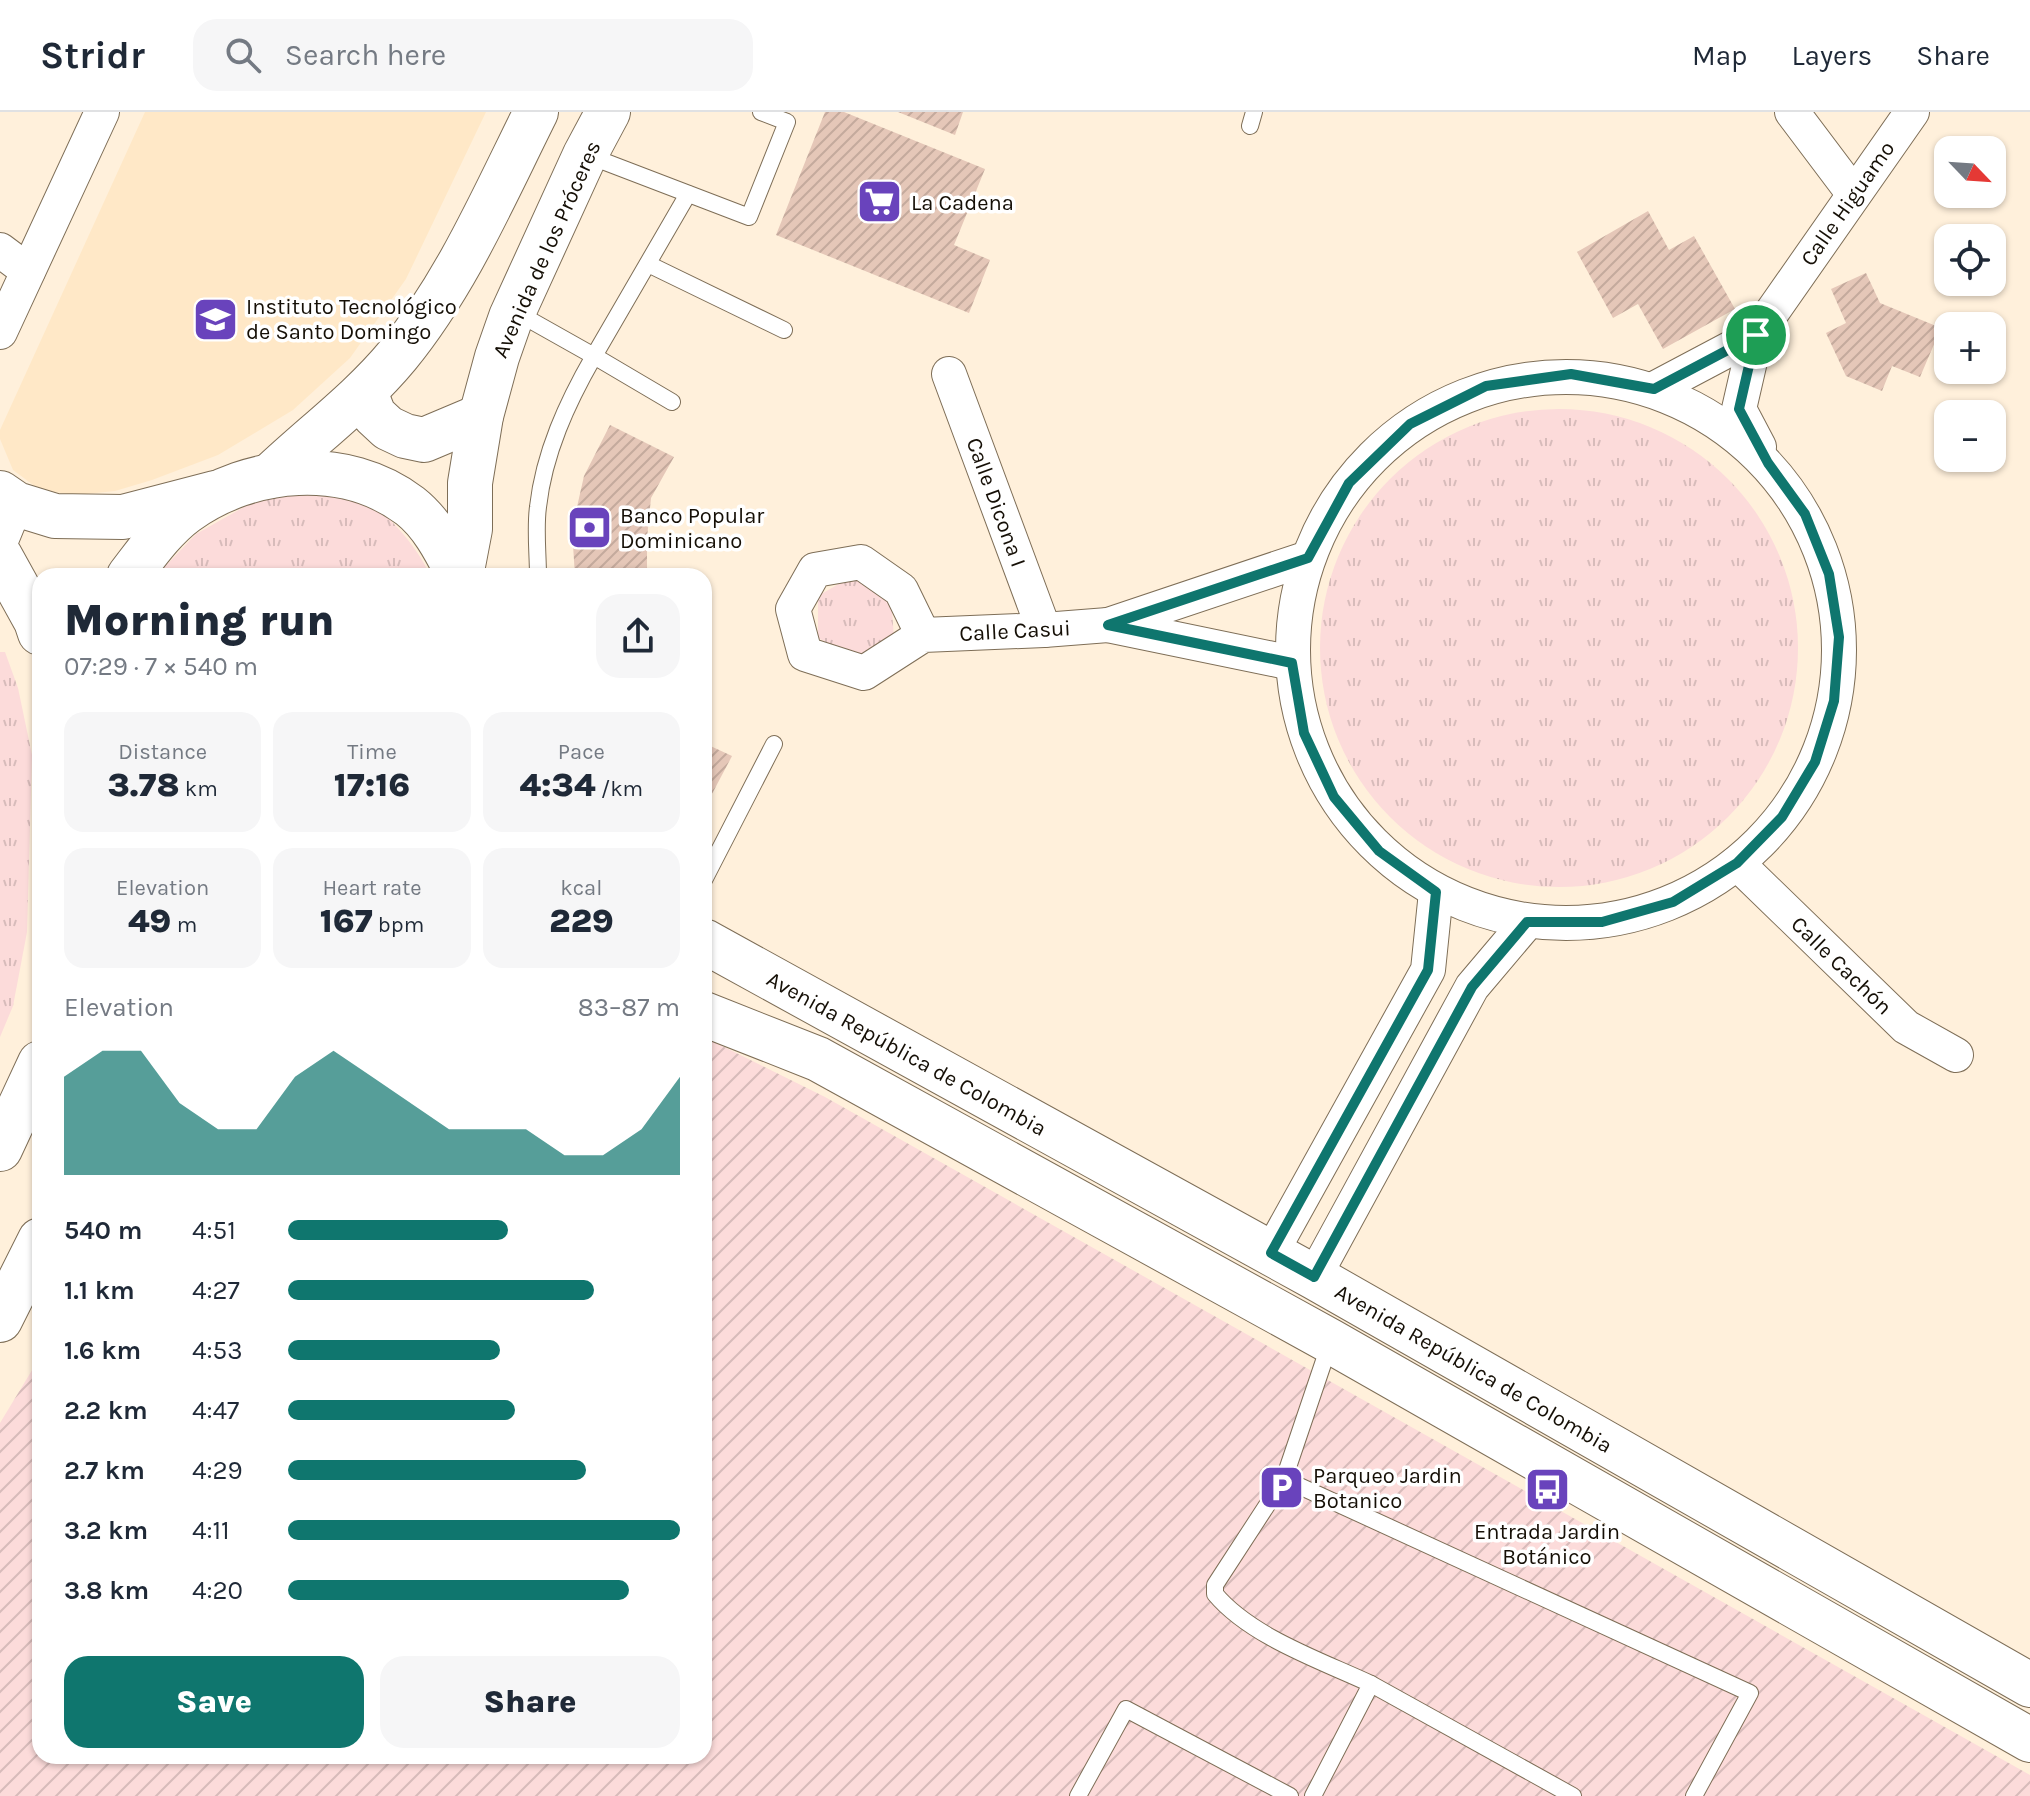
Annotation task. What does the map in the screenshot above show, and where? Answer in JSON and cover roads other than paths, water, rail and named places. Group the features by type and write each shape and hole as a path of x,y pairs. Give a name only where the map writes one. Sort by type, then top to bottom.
{"main road":[{"path":"270,476 365,392 427,316 461,260 536,112"},
{"name":"Avenida de los Próceres","path":"462,568 470,529 470,483 481,416 497,357 514,311 585,155 608,112"},
{"path":"365,392 374,415 388,428 424,440 481,416"},
{"path":"5,513 123,517 229,490 270,476 315,471 348,476 381,488 412,508 439,538 456,568"},
{"path":"135,568 153,544 187,512 229,490"},
{"path":"0,556 32,614"},
{"name":"Avenida República de Colombia","path":"712,945 1314,1277 2030,1685"},
{"path":"712,1017 818,1059 1330,1341 2030,1740"},
{"path":"0,1149 32,1080"},
{"path":"0,1320 32,1256"}],"street":[{"path":"0,332 102,112"},
{"path":"1792,112 1853,193"},
{"name":"Calle Higuamo","path":"1768,463 1739,409 1756,335 1912,112"},
{"path":"0,250 28,271"},
{"name":"Calle Higuamo","path":"1654,389 1756,335"},
{"name":"Calle Dicona I","path":"949,374 1044,630"},
{"path":"1571,374 1654,389 1715,418 1768,463 1805,514 1829,574 1839,637 1834,701 1815,762 1782,817 1737,863 1673,902 1659,906 1602,922 1527,922 1480,911 1436,892 1379,851 1334,797 1304,733 1292,663 1295,609 1308,558 1349,483 1410,424 1486,386 1571,374"},
{"name":"Calle Casui","path":"923,635 1108,625 1308,558"},
{"name":"Calle Casui","path":"1108,625 1292,663"},
{"name":"Calle Cachón","path":"1737,863 1906,1027 1956,1055"},
{"path":"1271,1253 1428,970 1436,892"},
{"path":"1314,1277 1472,987 1527,922"}],"lane":[{"path":"585,155 749,217 787,122 761,112"},
{"path":"538,568 537,508 548,458 564,412 688,194"},
{"path":"648,264 784,330"},
{"path":"514,311 672,402"},
{"path":"712,864 774,744"},
{"path":"1330,1341 1284,1479 1215,1585 1215,1594 1243,1619 1284,1644 1371,1684 1573,1796"},
{"path":"1284,1479 1750,1693 1694,1796"},
{"path":"1313,1796 1371,1684"},
{"path":"1078,1796 1126,1709 1290,1796"}],"place":[{"name":"La Cadena","path":"880,202"},
{"name":"Instituto Tecnológico de Santo Domingo","path":"215,319"},
{"name":"Banco Popular Dominicano","path":"589,528"},
{"name":"Parqueo Jardin Botanico","path":"1282,1488"},
{"name":"Entrada Jardin Botánico","path":"1547,1490"}]}
